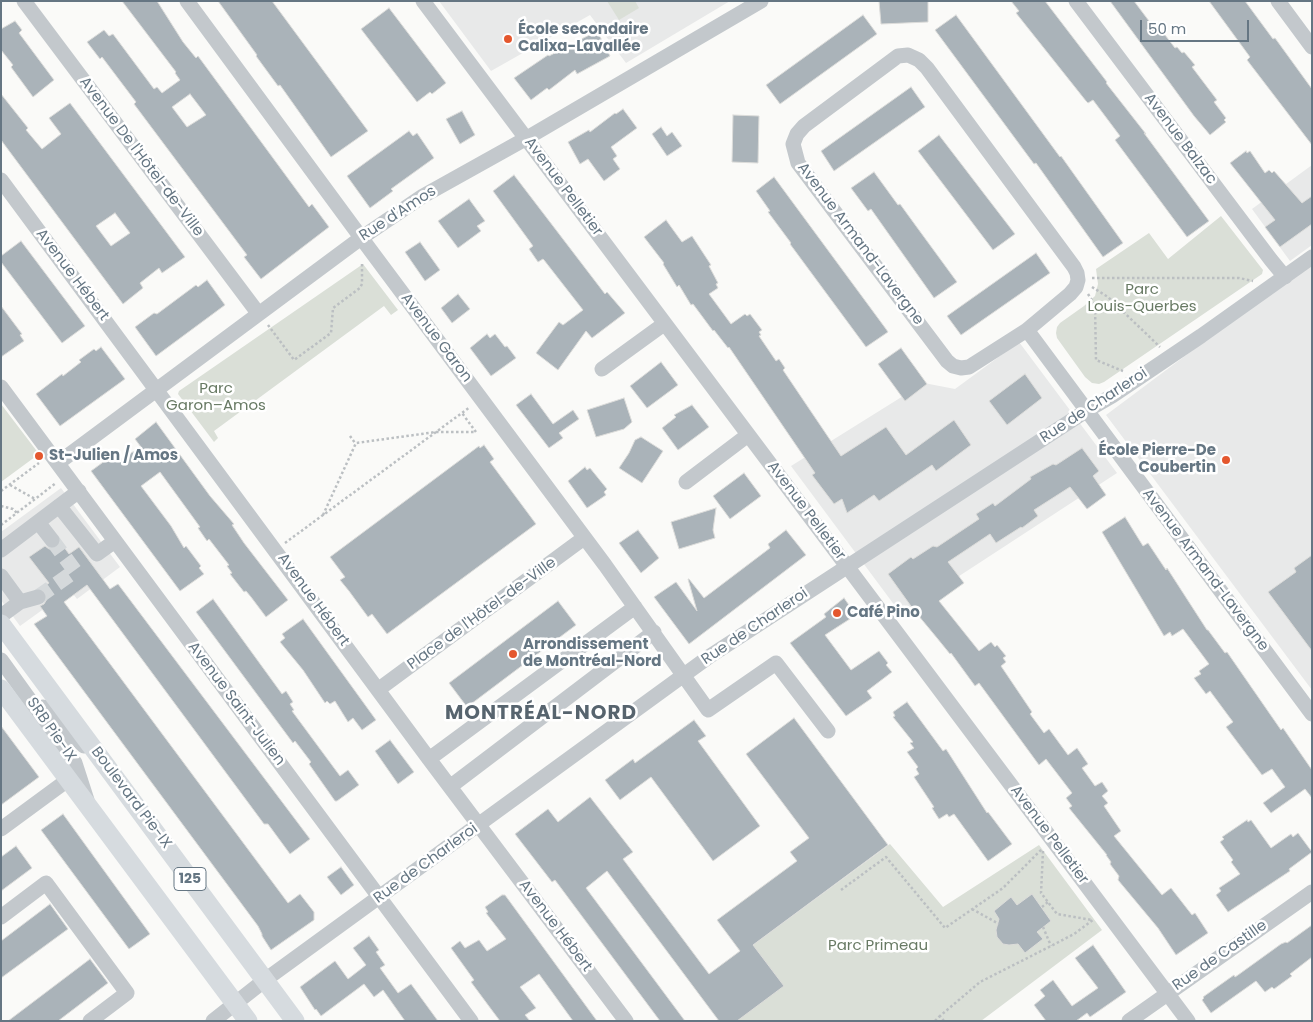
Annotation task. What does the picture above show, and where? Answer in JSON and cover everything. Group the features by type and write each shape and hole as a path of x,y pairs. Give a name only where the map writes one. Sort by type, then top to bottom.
{"main road":[{"name":"Boulevard Pie-IX","path":"1,624 295,1021"},
{"name":"125","path":"6,688 88,806 248,1021"}],"street":[{"name":"Avenue De l'Hôtel-de-Ville","path":"24,1 258,313"},
{"name":"Avenue Garon","path":"187,1 654,632 708,710 776,663 828,731"},
{"name":"Avenue Pelletier","path":"423,1 1188,1021"},
{"name":"Rue d'Amos","path":"58,463 258,313 361,238 423,196 527,138 761,1"},
{"name":"Avenue Balzac","path":"1076,1 1265,253 1279,281"},
{"path":"1278,1 1312,46"},
{"name":"Avenue Armand-Lavergne","path":"908,55 919,60 926,68 1074,267 1078,278 1076,287 1027,330 969,367 953,366 947,361 798,162 793,144 797,134 804,126 898,56 908,55"},
{"name":"Avenue Hébert","path":"1,180 429,759 626,1021"},
{"name":"Rue de Charleroi","path":"213,1021 265,980 684,675 847,566 1170,357 1312,256"},
{"path":"602,369 664,324"},
{"name":"Avenue Armand-Lavergne","path":"1027,330 1312,714"},
{"name":"Avenue Saint-Julien","path":"1,387 471,1021"},
{"path":"686,482 748,435"},
{"path":"1,550 79,491"},
{"path":"59,506 97,554 115,540"},
{"path":"38,522 52,540"},
{"name":"Place de l'Hôtel-de-Ville","path":"379,689 584,538"},
{"path":"1,576 20,602"},
{"path":"1,616 20,602 38,597"},
{"path":"429,759 635,607"},
{"path":"451,786 654,632"},
{"name":"SRB Pie-IX","path":"1,660 6,688 75,763 88,806"},
{"name":"SRB Pie-IX","path":"6,688 116,777"},
{"path":"1,830 69,779"},
{"path":"1,917 46,883 127,993 90,1021"},
{"name":"Rue de Castille","path":"1129,1021 1312,892"}],"path":[{"path":"258,313 294,360 331,332 333,308 360,288 362,284 361,238"},
{"path":"1078,278 1239,278 1279,281"},
{"path":"1078,278 1108,297 1170,357"},
{"path":"1078,278 1095,305 1096,360 1140,377"},
{"path":"276,550 481,399"},
{"path":"356,443 436,432 476,432 462,413"},
{"path":"350,436 356,443"},
{"path":"322,516 356,443"},
{"path":"1,491 42,461"},
{"path":"1,525 58,482"},
{"path":"10,485 35,499"},
{"path":"1,506 17,513"},
{"path":"841,890 886,857 945,928 1003,888 1043,847 1041,893 1057,914 1092,920"},
{"path":"1042,907 1048,902"},
{"path":"972,909 998,924"},
{"path":"935,1021 980,982 1074,934 1105,910"},
{"path":"1043,928 1051,946"},
{"path":"940,1016 944,1021"}],"shaded area":[{"name":"École secondaire Calixa-Lavallée","path":"439,1 730,1 626,63 590,15 491,71"},
{"path":"1312,165 1312,245 1290,261 1252,209"},
{"name":"École Pierre-De Coubertin","path":"1312,261 1312,690 1106,415"},
{"path":"1019,342 1117,473 901,614 791,466 924,383 955,389"},
{"path":"61,488 120,567 77,599 70,590 20,626 1,600 1,532"}],"green space":[{"path":"607,1 635,1 639,8 619,20"},
{"name":"Parc Louis-Querbes","path":"1221,216 1263,270 1262,274 1104,382 1099,384 1092,383 1085,377 1057,338 1056,333 1060,323 1095,296 1098,284 1096,269 1149,233 1168,259"},
{"name":"Parc Garon–Amos","path":"363,264 398,310 391,315 384,306 214,431 218,438 214,442 178,394 179,391"},
{"path":"1,404 39,454 1,482"},
{"name":"Parc Primeau","path":"890,844 943,907 1039,845 1102,930 981,1021 737,1021 753,945"}],"building":[{"path":"122,1 157,1 183,42 196,58 198,56 309,207 312,204 329,227 261,279 244,257 247,255 134,104 136,102 102,57 100,59 87,42 104,30 109,36 113,34 154,89 157,87 162,93 180,80 176,72","holes":["190,94 206,115 187,127 172,107"]},
{"path":"218,1 272,1 368,131 331,157"},
{"path":"879,1 928,1 928,22 881,24"},
{"path":"1011,1 1045,1 1209,221 1187,237 1115,140 1120,136 1093,100 1088,103 1086,101 1016,13 1019,11"},
{"path":"1110,1 1134,1 1158,33 1162,31 1175,48 1177,47 1182,53 1184,52 1195,65 1192,67 1217,100 1214,102 1226,118 1224,120 1226,122 1210,135"},
{"path":"1209,1 1245,1 1312,89 1312,145 1247,60 1250,57"},
{"path":"389,8 446,83 432,94 430,92 417,102 361,29"},
{"path":"863,15 877,34 780,104 766,85"},
{"path":"956,15 1123,243 1103,257 1036,163 1034,164 935,30"},
{"path":"15,21 22,30 19,33 54,80 33,97 1,50 1,29"},
{"path":"597,31 610,56 577,74 575,70 549,90 547,88 531,100 514,78 548,55"},
{"path":"911,87 925,107 834,171 821,151"},
{"path":"1,94 42,149 61,134 49,118 70,103 185,257 162,273 159,268 140,283 143,288 123,304 1,140","holes":["115,213 130,233 111,246 96,226"]},
{"path":"623,109 637,128 611,147 617,156 613,159 620,169 604,181 588,159 580,164 568,142 589,130 590,132"},
{"path":"462,111 475,135 460,144 446,119"},
{"path":"733,115 759,116 758,163 732,162"},
{"path":"661,127 667,136 672,132 682,146 667,156 652,134"},
{"path":"409,131 413,136 417,133 434,158 391,189 393,191 370,208 347,176"},
{"path":"939,135 1015,234 993,250 918,151"},
{"path":"1246,151 1247,153 1250,151 1265,173 1269,170 1272,173 1274,171 1302,203 1312,196 1312,224 1280,247 1265,227 1275,220 1230,163"},
{"path":"874,172 957,282 934,298 871,209 868,211 851,188"},
{"path":"514,175 605,294 607,292 625,313 592,338 586,331 558,370 536,353 559,322 563,325 583,310 544,260 538,262 529,249 533,246 493,191"},
{"path":"774,177 888,332 866,347 790,244 756,191"},
{"path":"469,199 485,221 477,226 481,231 458,248 438,221"},
{"path":"666,220 682,242 692,236 711,265 709,266 718,283 716,284 718,288 709,294 731,324 745,314 747,316 750,314 762,330 759,332 761,335 759,336 776,361 779,359 785,368 783,370 841,456 886,427 906,455 954,420 971,445 936,471 932,465 879,501 874,495 847,513 842,499 834,504 812,475 815,473 729,347 713,331 693,304 691,305 679,285 677,287 664,263 644,237"},
{"path":"21,241 85,326 62,343 1,262 1,256"},
{"path":"420,242 440,270 425,281 405,252"},
{"path":"1036,253 1050,273 961,335 947,316"},
{"path":"207,280 225,305 156,356 135,327 154,313 157,314 196,285 198,287"},
{"path":"458,294 470,309 452,323 441,308"},
{"path":"1,306 22,334 20,335 24,341 1,357"},
{"path":"487,334 490,338 495,334 516,358 491,376 470,348"},
{"path":"101,347 125,379 60,426 36,394 62,374 63,376 81,362 79,360 94,349 96,351"},
{"path":"901,348 927,384 905,401 878,364"},
{"path":"661,362 678,385 647,408 630,386"},
{"path":"1025,374 1042,398 1007,425 989,401"},
{"path":"531,394 553,424 573,410 579,419 559,433 563,438 549,448 516,405"},
{"path":"624,398 632,422 624,429 596,437 587,410"},
{"path":"692,405 709,427 678,450 662,428 676,417 674,415"},
{"path":"156,422 210,496 234,524 232,525 244,543 288,600 266,617 230,574 232,573 227,566 229,565 209,539 207,541 198,528 200,527 160,472 141,486 171,526 184,548 186,546 201,566 199,568 204,574 180,591 91,471 117,452 121,459 141,447 135,439"},
{"path":"641,437 663,451 642,483 619,468 635,440"},
{"path":"484,445 494,459 490,462 536,524 387,634 372,614 368,617 340,580 345,577 330,557 479,446 480,448"},
{"path":"1082,448 1099,471 1093,476 1106,495 1087,509 1070,487 1034,510 1038,516 1022,528 996,543 990,534 948,562 964,583 939,601 979,651 991,642 995,647 997,645 1006,656 1003,658 1006,662 1001,666 1032,712 1030,714 1044,733 1049,729 1068,755 1077,748 1088,764 1082,768 1095,786 1102,782 1108,791 1102,796 1108,803 1104,806 1121,831 1114,836 1162,895 1171,888 1192,915 1195,913 1208,933 1176,955 1158,928 1118,880 1119,876 1110,864 1111,862 1107,855 1069,808 1072,806 1066,798 1072,793 1046,759 1039,765 979,683 975,686 951,653 913,609 888,574 911,557 913,559 933,546 937,547 979,519 976,514 993,503 995,506 1031,479 1030,477 1053,464 1056,465"},
{"path":"585,467 587,470 590,468 607,489 604,492 606,495 587,508 568,481"},
{"path":"744,473 761,496 730,519 713,496"},
{"path":"716,508 713,530 715,538 679,549 671,522"},
{"path":"1125,517 1143,546 1148,543 1166,570 1167,568 1207,630 1225,653 1227,652 1281,730 1283,728 1312,770 1312,798 1305,789 1271,813 1263,803 1285,787 1272,769 1262,775 1226,727 1233,722 1210,691 1206,694 1194,678 1201,674 1199,671 1209,664 1183,629 1172,636 1170,632 1164,636 1102,532"},
{"path":"638,530 659,558 641,573 619,543"},
{"path":"786,530 806,555 689,644 654,597 676,582 697,611 688,579 704,598 770,548 768,544"},
{"path":"61,543 69,554 79,547 110,589 118,584 310,839 290,854 268,824 264,824 87,585 64,602 288,903 300,894 314,912 314,920 271,950 258,926 34,624 47,616 40,606 47,599 47,594 42,588 49,583 29,557 45,546 49,549 54,549"},
{"path":"1312,555 1312,651 1268,592 1296,572 1294,568"},
{"path":"844,598 856,615 825,635 851,670 879,651 892,672 867,691 872,698 846,716 790,643 826,617 824,614"},
{"path":"213,599 282,694 286,691 293,702 290,704 294,710 292,711 340,776 348,770 359,785 337,801 335,801 309,764 311,762 295,741 293,743 196,612"},
{"name":"Arrondissement de Montréal-Nord","path":"558,601 576,625 467,707 449,683"},
{"path":"303,619 376,720 362,730 353,718 348,722 335,701 330,704 327,701 325,703 303,670 280,642 285,638 282,634"},
{"path":"907,702 943,751 946,749 987,813 1012,844 988,861 954,814 949,817 947,814 939,819 932,808 934,807 914,777 919,774 916,769 918,767 907,752 914,748 910,743 913,742 893,717 895,716 893,712"},
{"path":"794,718 888,845 753,945 784,986 737,1021 719,1021 607,871 586,888 685,1021 660,1021 555,880 552,882 515,834 548,809 558,822 590,797 633,852 623,859 709,974 740,951 717,920 797,861 790,852 809,838 746,754"},
{"path":"694,720 706,736 698,741 760,826 713,861 651,777 620,800 605,780 633,759 635,763"},
{"path":"1,726 39,777 1,805"},
{"path":"390,740 414,772 398,784 375,751"},
{"path":"63,814 150,934 129,949 41,830"},
{"path":"1247,820 1248,822 1251,820 1271,848 1291,834 1293,837 1298,833 1312,852 1289,869 1290,871 1228,912 1216,895 1221,891 1219,888 1240,874 1220,842 1224,839 1222,837"},
{"path":"16,846 32,868 1,891 1,857"},
{"path":"341,867 354,885 341,895 327,877"},
{"path":"1032,894 1051,921 1037,932 1043,939 1025,953 1018,944 1003,944 997,937 996,930 999,919 994,911 1011,897 1017,905"},
{"path":"502,895 505,895 597,1021 573,1021 539,974 520,987 536,1008 525,1015 530,1021 500,1021 471,982 474,980 451,948 460,941 465,948 479,940 487,951 506,939 486,913 488,912 485,907"},
{"path":"50,904 68,929 1,978 1,941"},
{"path":"1312,925 1312,957 1290,974 1292,976 1274,989 1272,987 1265,992 1256,981 1211,1013 1202,1000 1203,997"},
{"path":"369,936 379,950 376,952 385,965 380,968 398,993 411,984 438,1021 405,1021 383,990 374,997 364,984 321,1016 315,1010 300,987 335,961 348,979 366,965 353,948"},
{"path":"1093,945 1126,992 1090,1017 1087,1013 1076,1021 1046,1021 1034,1005 1045,996 1040,990 1053,980 1072,1006 1098,988 1075,958"},
{"path":"90,959 108,983 58,1021 8,1021"}],"tunnel":[{"path":"38,597 75,571 52,540"}],"place":[{"name":"École secondaire Calixa-Lavallée","path":"508,39"},
{"name":"St-Julien / Amos","path":"39,456"},
{"name":"École Pierre-De Coubertin","path":"1226,460"},
{"name":"Café Pino","path":"837,613"},
{"name":"Arrondissement de Montréal-Nord","path":"513,654"}],"district":[{"name":"MONTRÉAL-NORD","path":"541,714"}]}
